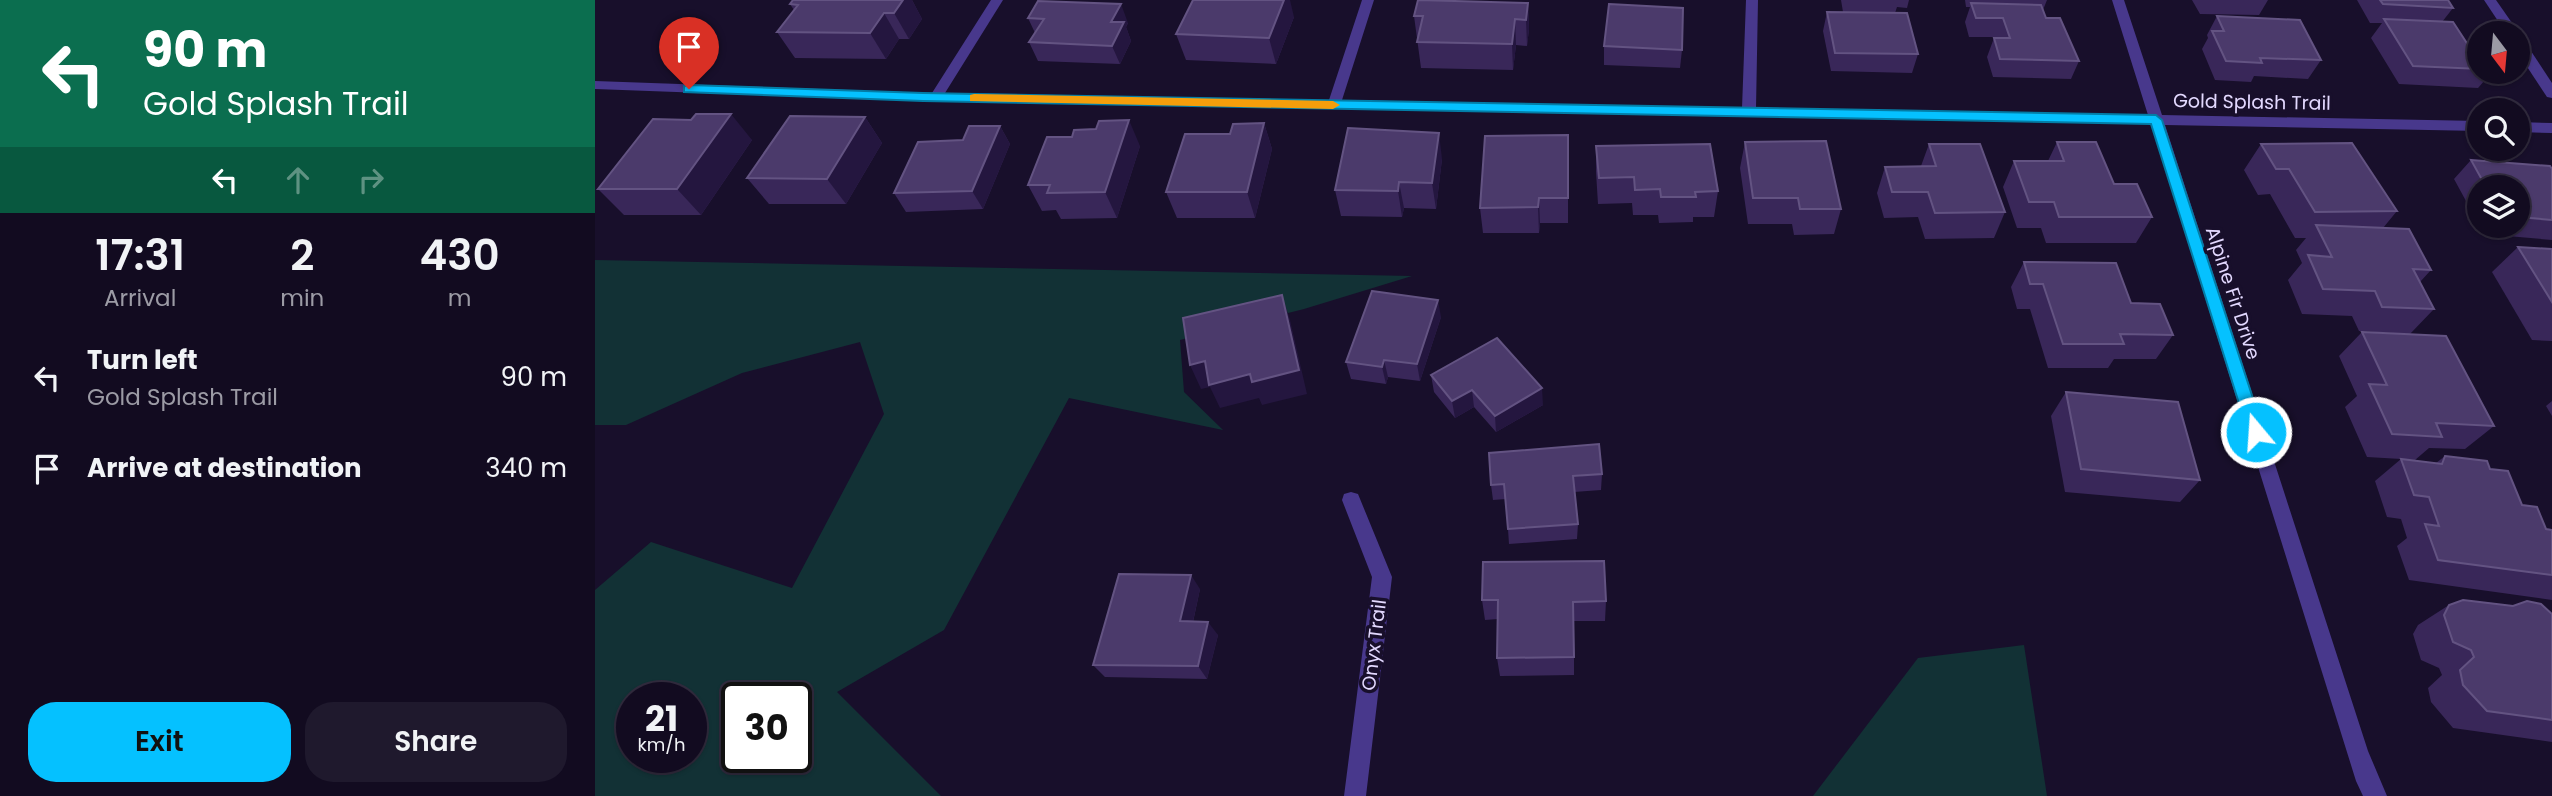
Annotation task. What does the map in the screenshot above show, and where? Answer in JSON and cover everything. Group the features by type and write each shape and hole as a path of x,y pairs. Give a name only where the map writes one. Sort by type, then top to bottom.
{"street":[{"path":"936,97 997,0"},
{"path":"1334,105 1368,0"},
{"path":"1749,113 1752,0"},
{"name":"Alpine Fir Drive","path":"2118,0 2357,751 2367,781 2377,796"},
{"path":"2490,0 2504,21"},
{"path":"2531,62 2552,94"},
{"name":"Gold Splash Trail","path":"595,85 936,97 2467,126"},
{"path":"2530,127 2552,128"},
{"name":"Onyx Trail","path":"1352,500 1383,577 1355,796"}],"green space":[{"path":"595,260 1412,276 1304,309 1180,340 1184,392 1223,430 1069,398 944,630 837,692 941,796 595,796 595,590 651,542 792,588 884,414 860,342 742,373 626,425 595,425"},
{"path":"2024,645 2047,796 1813,796 1918,658"}],"building":[{"path":"793,0 903,0 894,13 884,13 870,33 777,32 798,5 790,4"},
{"path":"1193,0 1284,0 1269,38 1176,34"},
{"path":"1418,0 1528,3 1526,20 1515,19 1512,44 1417,42 1423,16 1414,16"},
{"path":"2380,0 2448,0 2453,8 2383,4"},
{"path":"1038,1 1121,4 1111,22 1124,22 1112,46 1029,42 1044,19 1028,18"},
{"path":"1971,3 2041,5 2046,18 2060,18 2079,61 2000,59 1994,38 2010,38 2003,18 1976,18"},
{"path":"1609,4 1683,8 1682,50 1604,46"},
{"path":"1827,12 1907,13 1918,54 1835,53"},
{"path":"2217,16 2300,20 2321,60 2260,58 2262,63 2226,61 2212,31 2224,31"},
{"path":"2384,19 2453,22 2467,43 2467,68 2413,66"},
{"path":"696,114 731,114 677,189 598,189 653,119 691,120"},
{"path":"790,116 865,117 827,179 747,178"},
{"path":"1129,120 1105,192 1047,193 1050,185 1028,185 1047,137 1072,137 1074,130 1096,129 1099,121"},
{"path":"1264,123 1247,192 1166,192 1185,134 1230,134 1233,124"},
{"path":"969,126 1000,126 972,191 894,193 918,142 963,140"},
{"path":"1348,128 1439,133 1432,183 1399,182 1398,191 1335,190"},
{"path":"1568,135 1568,198 1539,198 1538,207 1480,208 1485,136"},
{"path":"1826,141 1841,209 1800,209 1798,198 1753,198 1745,142"},
{"path":"2057,142 2096,142 2114,184 2137,184 2152,217 2059,217 2054,202 2029,202 2014,161 2064,161"},
{"path":"2352,143 2397,211 2315,212 2289,169 2276,169 2261,144"},
{"path":"1710,144 1718,191 1695,192 1696,197 1661,197 1660,189 1635,190 1634,177 1599,178 1596,146"},
{"path":"1929,144 1980,144 2005,212 1935,213 1928,192 1892,192 1885,167 1936,166"},
{"path":"2472,161 2550,166 2552,220 2530,218 2530,175 2479,175"},
{"path":"2316,225 2409,229 2431,270 2413,269 2434,309 2382,307 2375,291 2323,289 2308,255 2332,257"},
{"path":"2518,247 2552,249 2552,302"},
{"path":"2024,262 2116,263 2131,303 2160,304 2173,335 2120,334 2124,344 2063,344 2043,284 2030,284"},
{"path":"1372,291 1438,300 1417,364 1384,360 1382,367 1346,362"},
{"path":"1282,295 1299,370 1252,382 1250,374 1209,385 1205,361 1190,365 1183,318"},
{"path":"2362,332 2446,336 2494,426 2436,423 2442,437 2392,434 2369,384 2387,385"},
{"path":"1497,338 1542,388 1495,416 1472,390 1452,401 1431,375"},
{"path":"2066,392 2178,402 2200,480 2081,469"},
{"path":"1599,444 1602,474 1573,476 1578,524 1508,529 1504,484 1491,485 1489,453"},
{"path":"2445,456 2487,461 2490,469 2508,471 2522,505 2537,507 2546,529 2552,530 2552,575 2438,560 2425,524 2439,526 2429,497 2414,495 2401,459 2442,464"},
{"path":"1604,561 1606,601 1573,602 1574,657 1497,658 1498,600 1482,600 1483,562"},
{"path":"1119,574 1191,575 1180,621 1208,622 1198,666 1093,665"},
{"path":"2463,600 2513,606 2527,601 2541,604 2552,614 2552,720 2487,711 2463,685 2460,670 2474,657 2471,650 2453,642 2444,615 2449,605"}],"slow traffic":[{"path":"974,98 1333,105"}],"route":[{"path":"689,89 923,97 2156,120 2256,432"}]}
